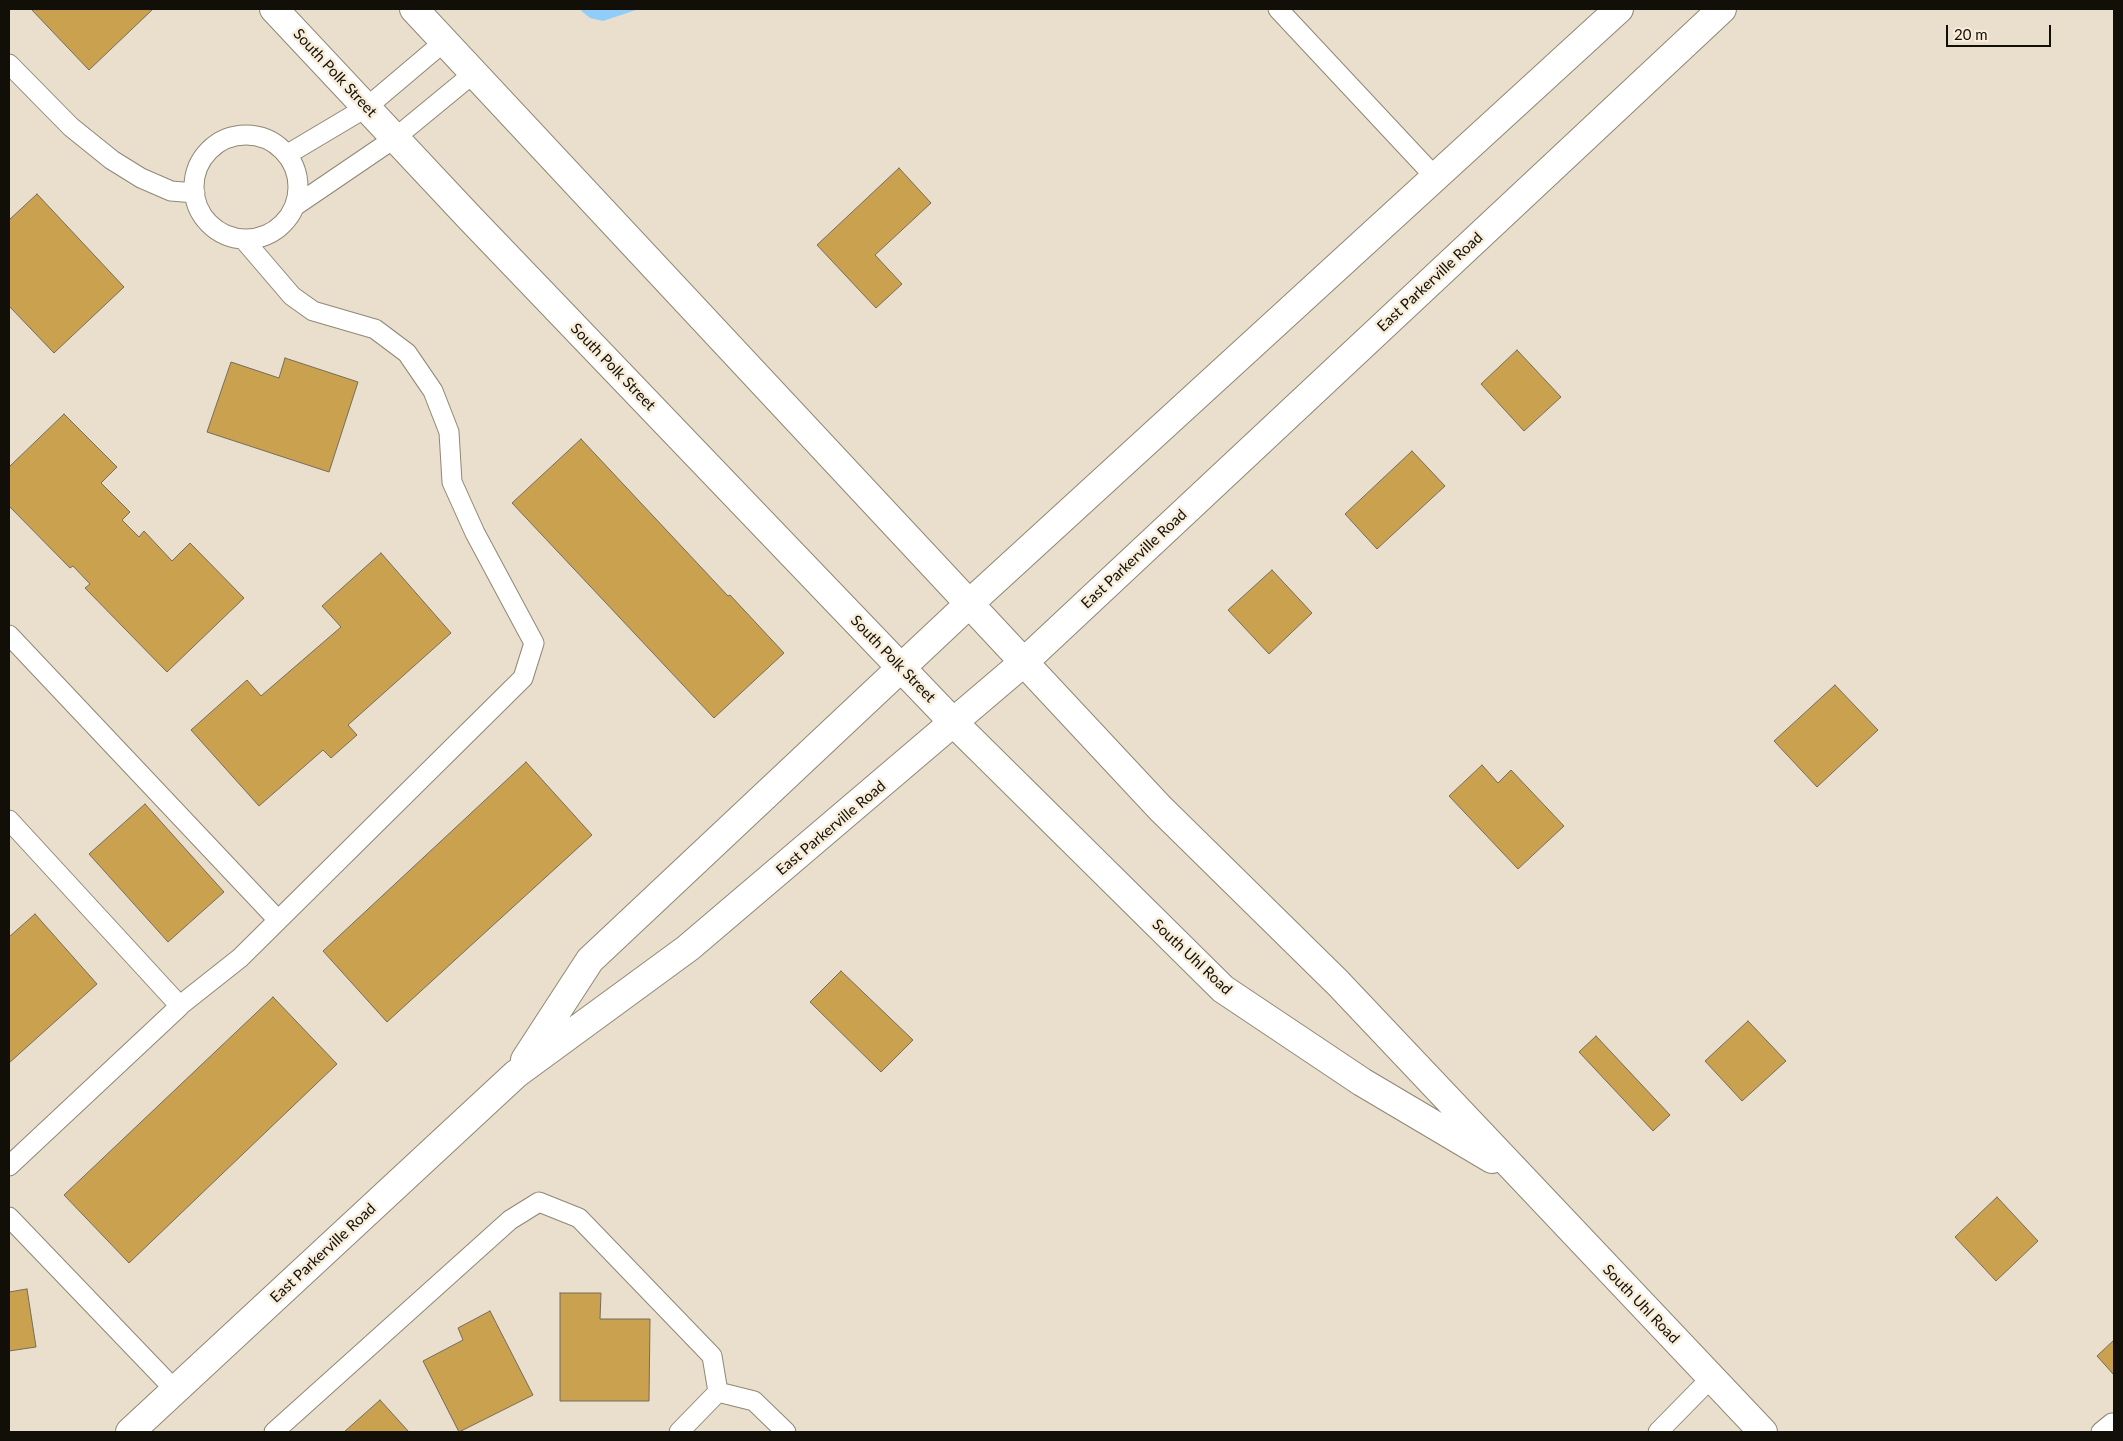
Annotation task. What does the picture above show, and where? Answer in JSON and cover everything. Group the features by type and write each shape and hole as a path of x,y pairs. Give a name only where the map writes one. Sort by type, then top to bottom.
{"main road":[{"name":"South Polk Street","path":"274,9 475,224 954,723"},
{"path":"414,9 1024,662"},
{"name":"East Parkerville Road","path":"516,1074 590,960 970,604 1619,9"},
{"name":"East Parkerville Road","path":"130,1432 516,1074 688,948 1024,662 1722,9"},
{"name":"South Uhl Road","path":"1024,662 1160,808 1338,983 1763,1432"},
{"name":"South Uhl Road","path":"954,723 1223,989 1362,1082 1519,1175"}],"lane":[{"path":"1278,9 1436,178"},
{"path":"288,154 367,107 445,41"},
{"path":"9,64 71,127 112,160 141,178 171,190 195,192"},
{"path":"295,206 395,138 474,72"},
{"path":"240,135 258,135 274,143 288,154 296,169 300,185 290,217 277,230 262,238 244,240 228,237 213,228 202,216 195,201 198,166 208,151 222,140 240,135"},
{"path":"9,1166 178,1007 240,958 523,678 534,643 475,533 452,482 449,432 433,391 407,353 375,329 313,311 292,296 244,240"},
{"path":"9,635 278,920"},
{"path":"9,820 180,1006 178,1007"},
{"path":"274,1432 503,1227 539,1202 578,1218 712,1356 718,1392"},
{"path":"9,1216 175,1390"},
{"path":"1658,1432 1711,1378"},
{"path":"679,1432 718,1392"},
{"path":"718,1392 754,1400 786,1432"}],"water":[{"path":"579,9 639,9 603,21 590,18"}],"building":[{"path":"31,9 153,9 89,70"},
{"path":"899,168 931,203 875,255 902,284 876,308 817,245"},
{"path":"37,194 124,287 54,353 9,306 9,220"},
{"path":"1517,350 1561,397 1524,431 1481,384"},
{"path":"285,358 358,382 329,472 207,432 231,362 279,378"},
{"path":"64,414 117,467 101,483 130,512 122,520 139,537 144,531 172,561 190,543 244,598 167,672 85,588 90,584 73,566 70,568 9,506 9,467"},
{"path":"581,439 784,653 714,718 512,503"},
{"path":"1412,451 1445,486 1377,549 1345,514"},
{"path":"381,553 451,633 348,725 357,735 331,758 323,750 259,806 191,730 247,680 261,696 341,627 322,606"},
{"path":"1272,570 1312,613 1269,654 1228,610"},
{"path":"1835,685 1878,730 1817,787 1774,741"},
{"path":"526,762 592,835 387,1022 323,951"},
{"path":"1482,765 1498,783 1511,770 1564,826 1518,869 1449,796"},
{"path":"145,804 224,892 168,942 89,854"},
{"path":"35,914 97,984 9,1063 9,937"},
{"path":"841,971 913,1040 881,1072 810,1002"},
{"path":"273,997 337,1064 129,1263 64,1195"},
{"path":"1748,1021 1786,1061 1742,1101 1705,1061"},
{"path":"1596,1036 1670,1115 1653,1131 1579,1052"},
{"path":"1997,1197 2038,1241 1996,1281 1955,1237"},
{"path":"27,1289 36,1347 9,1351 9,1292"},
{"path":"560,1293 601,1293 600,1319 650,1319 649,1401 560,1401"},
{"path":"490,1311 533,1395 459,1432 423,1361 463,1340 458,1328"},
{"path":"2114,1340 2114,1375 2097,1356"},
{"path":"380,1400 409,1432 344,1432"}]}
